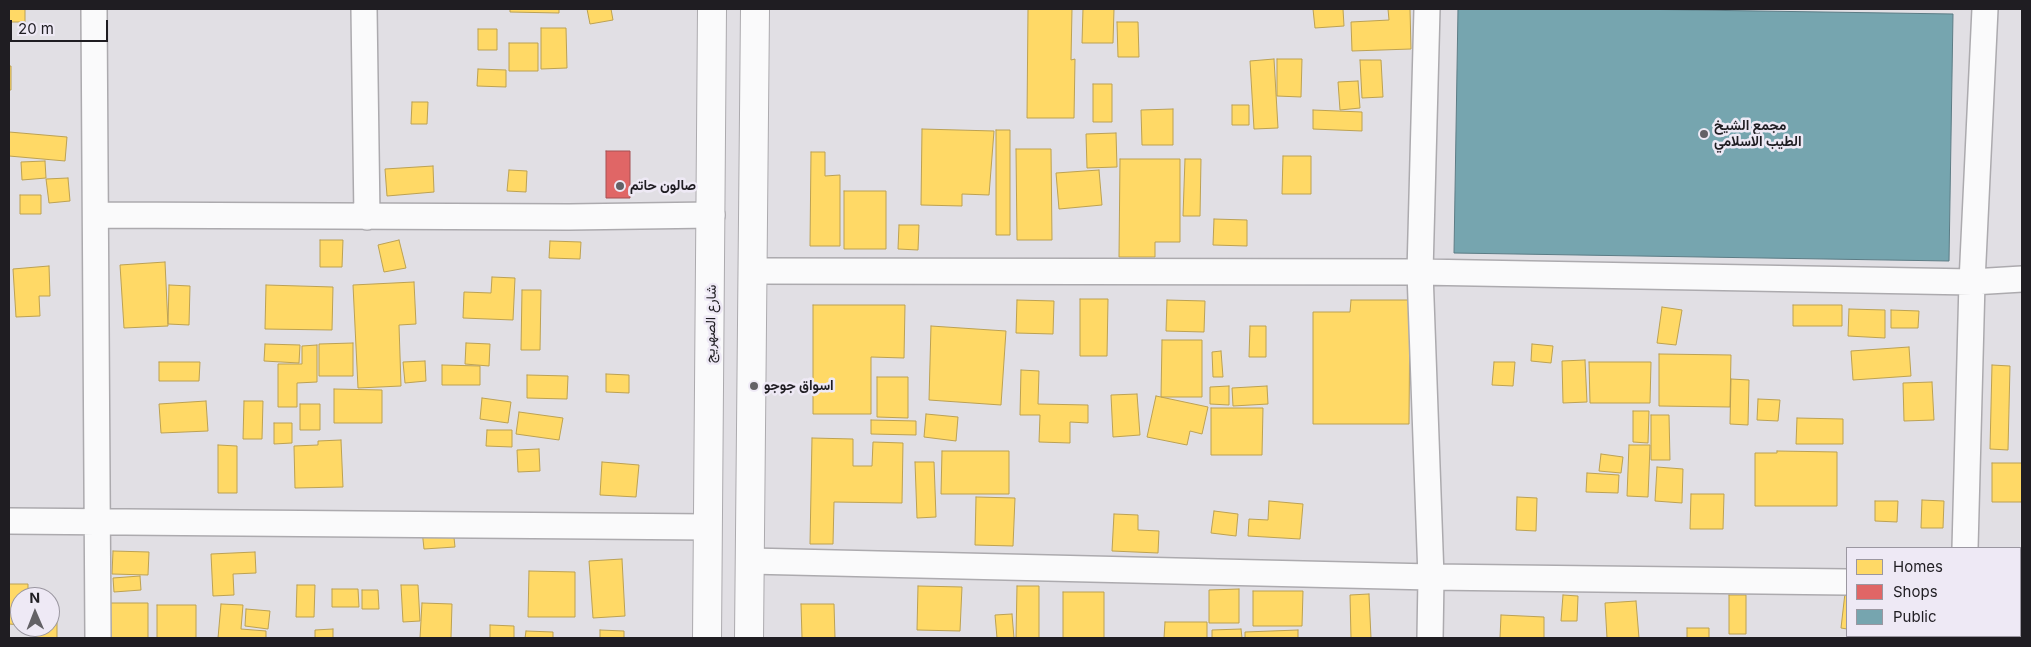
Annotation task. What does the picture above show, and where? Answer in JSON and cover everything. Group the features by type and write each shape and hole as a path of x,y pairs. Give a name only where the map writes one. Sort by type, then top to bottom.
{"main road":[{"name":"شارع الصهريج","path":"707,638 712,215 712,9"},
{"path":"749,638 755,9"}],"street":[{"path":"94,9 97,215 98,638"},
{"path":"364,9 367,217"},
{"path":"1428,9 1420,272 1432,577 1430,638"},
{"path":"1965,547 1972,282 1984,9"},
{"path":"97,215 367,217 712,215"},
{"path":"753,271 1420,272 1972,282 2022,279"},
{"path":"9,521 708,527"},
{"path":"750,561 1432,577 1846,582"}],"building: Homes":[{"path":"9,9 25,9 25,22 9,22"},
{"path":"510,9 559,9 559,13 510,12"},
{"path":"587,9 611,9 613,20 590,24"},
{"path":"1028,9 1072,9 1071,60 1075,59 1074,118 1027,118"},
{"path":"1083,9 1114,9 1113,43 1082,43"},
{"path":"1313,9 1343,9 1344,26 1315,28"},
{"path":"1388,9 1410,9 1411,49 1352,51 1351,22 1389,20"},
{"path":"1117,22 1138,22 1139,57 1118,57"},
{"path":"541,28 566,28 567,68 541,69"},
{"path":"478,29 497,29 497,50 478,50"},
{"path":"509,43 538,43 538,71 509,71"},
{"path":"1274,59 1278,128 1254,129 1250,61"},
{"path":"1277,59 1302,59 1301,97 1277,96"},
{"path":"1360,60 1381,60 1383,97 1362,98"},
{"path":"9,66 11,66 11,90 9,90"},
{"path":"478,69 506,70 506,87 477,86"},
{"path":"1358,81 1360,108 1340,110 1338,82"},
{"path":"1093,84 1112,84 1112,122 1093,122"},
{"path":"412,102 428,102 427,124 411,124"},
{"path":"1232,105 1249,105 1249,125 1232,125"},
{"path":"1173,109 1173,145 1142,145 1141,110"},
{"path":"1313,110 1362,112 1362,131 1313,129"},
{"path":"922,129 994,131 989,195 962,194 962,206 921,205"},
{"path":"996,130 1010,130 1010,235 996,235"},
{"path":"9,132 67,137 65,161 9,156"},
{"path":"1116,133 1117,167 1087,168 1086,134"},
{"path":"1016,149 1051,149 1052,240 1017,240"},
{"path":"811,152 825,152 825,176 840,175 840,246 810,246"},
{"path":"1283,156 1311,156 1311,194 1282,194"},
{"path":"1120,159 1180,159 1180,242 1155,242 1155,257 1119,257"},
{"path":"1185,159 1201,159 1200,216 1183,216"},
{"path":"45,161 46,178 22,180 21,162"},
{"path":"433,166 434,192 387,196 385,169"},
{"path":"509,170 527,171 526,192 507,191"},
{"path":"1099,170 1102,205 1059,209 1056,173"},
{"path":"68,178 70,201 49,203 46,179"},
{"path":"844,191 886,191 886,249 844,249"},
{"path":"20,195 41,195 41,214 20,214"},
{"path":"1214,219 1247,220 1247,246 1213,245"},
{"path":"899,225 919,225 918,250 898,249"},
{"path":"320,240 343,240 342,267 320,267"},
{"path":"399,240 406,268 384,272 378,245"},
{"path":"550,241 581,242 580,259 549,258"},
{"path":"165,262 168,326 124,328 120,265"},
{"path":"49,266 50,296 39,296 40,316 16,317 13,269"},
{"path":"492,277 515,278 513,320 463,318 464,292 491,293"},
{"path":"414,282 416,324 399,325 401,386 358,388 353,285"},
{"path":"169,285 190,286 189,325 168,324"},
{"path":"266,285 333,287 332,330 265,329"},
{"path":"522,290 541,290 540,350 521,350"},
{"path":"1080,299 1108,299 1107,356 1080,356"},
{"path":"1017,300 1054,301 1053,334 1016,333"},
{"path":"1167,300 1205,301 1204,332 1166,331"},
{"path":"1351,300 1410,300 1409,424 1313,424 1313,312 1350,312"},
{"path":"813,305 905,305 904,358 871,357 871,414 813,414"},
{"path":"1793,305 1842,305 1842,326 1793,326"},
{"path":"1662,307 1682,310 1676,345 1657,343"},
{"path":"1849,309 1885,310 1885,338 1848,336"},
{"path":"1891,310 1919,311 1918,328 1891,328"},
{"path":"931,326 1006,331 1001,405 929,400"},
{"path":"1250,326 1266,326 1266,357 1249,357"},
{"path":"1162,340 1202,340 1202,397 1161,397"},
{"path":"353,343 353,376 319,376 319,344"},
{"path":"466,343 490,344 489,366 465,364"},
{"path":"265,344 300,345 299,363 264,361"},
{"path":"1532,344 1553,346 1551,363 1531,361"},
{"path":"317,345 317,382 297,383 297,407 278,407 278,364 302,364 302,346"},
{"path":"1909,347 1911,376 1853,380 1851,351"},
{"path":"1221,351 1223,377 1213,377 1212,352"},
{"path":"1659,354 1731,355 1730,407 1659,406"},
{"path":"1585,360 1587,402 1563,403 1562,361"},
{"path":"425,361 426,381 405,383 403,362"},
{"path":"159,362 200,362 199,381 159,381"},
{"path":"1494,362 1515,362 1513,386 1492,385"},
{"path":"1589,362 1651,362 1650,403 1590,403"},
{"path":"442,365 480,366 480,385 442,385"},
{"path":"1992,365 2010,366 2008,450 1990,449"},
{"path":"1021,370 1039,371 1038,404 1088,405 1088,423 1070,422 1070,443 1039,442 1040,415 1020,415"},
{"path":"606,374 629,375 629,393 606,392"},
{"path":"527,375 568,376 567,399 527,398"},
{"path":"877,377 908,377 908,418 877,417"},
{"path":"1731,379 1749,380 1748,425 1730,424"},
{"path":"1932,382 1934,420 1904,421 1903,383"},
{"path":"1229,386 1229,405 1210,404 1210,387"},
{"path":"1267,386 1268,404 1233,406 1232,388"},
{"path":"334,389 382,390 382,423 334,423"},
{"path":"1137,394 1140,435 1113,437 1111,395"},
{"path":"1156,396 1208,407 1202,434 1190,431 1187,445 1147,437"},
{"path":"482,398 511,402 508,423 480,419"},
{"path":"1758,399 1780,400 1778,421 1757,420"},
{"path":"206,401 208,431 161,433 159,404"},
{"path":"244,401 263,401 262,439 243,439"},
{"path":"300,404 320,404 320,430 300,430"},
{"path":"1211,408 1263,408 1262,455 1211,455"},
{"path":"1633,411 1649,411 1648,443 1633,442"},
{"path":"519,412 563,418 559,440 516,434"},
{"path":"926,414 958,417 956,441 924,437"},
{"path":"1651,415 1669,415 1670,460 1651,460"},
{"path":"1797,418 1843,419 1843,444 1796,444"},
{"path":"871,420 916,421 916,435 871,434"},
{"path":"274,423 292,423 292,443 274,444"},
{"path":"487,430 512,430 512,447 486,446"},
{"path":"812,438 853,439 853,466 872,466 873,442 903,443 902,503 834,502 833,544 810,544"},
{"path":"341,440 343,487 295,488 294,446 318,445 318,441"},
{"path":"218,445 237,446 237,493 218,493"},
{"path":"1629,445 1650,445 1648,497 1627,496"},
{"path":"539,449 540,471 518,472 517,450"},
{"path":"942,451 1009,451 1009,494 941,494"},
{"path":"1777,451 1837,452 1837,506 1755,506 1755,453 1777,453"},
{"path":"1601,454 1623,457 1621,473 1599,471"},
{"path":"602,462 639,465 636,497 600,495"},
{"path":"915,462 934,462 936,517 917,518"},
{"path":"1992,463 2022,463 2022,502 1992,502"},
{"path":"1657,467 1683,469 1682,503 1655,501"},
{"path":"1587,473 1619,475 1618,493 1586,492"},
{"path":"1691,494 1724,494 1723,529 1690,529"},
{"path":"976,497 1015,498 1013,546 975,545"},
{"path":"1517,497 1537,498 1536,531 1516,530"},
{"path":"1922,500 1944,501 1943,528 1921,528"},
{"path":"1269,501 1303,504 1300,539 1248,536 1249,519 1268,520"},
{"path":"1875,501 1898,501 1897,522 1875,521"},
{"path":"1214,511 1238,514 1236,536 1211,533"},
{"path":"1114,514 1138,515 1138,530 1159,531 1158,553 1112,551"},
{"path":"453,528 455,547 424,549 422,530"},
{"path":"113,551 149,552 148,575 112,574"},
{"path":"255,552 256,573 233,574 234,595 213,596 211,554"},
{"path":"622,559 625,616 593,618 589,561"},
{"path":"529,571 575,572 575,617 528,617"},
{"path":"140,576 141,590 114,592 113,578"},
{"path":"9,584 28,584 28,587 10,587 9,624"},
{"path":"297,585 315,585 314,617 296,617"},
{"path":"401,585 418,585 420,621 403,622"},
{"path":"918,586 962,587 960,631 917,630"},
{"path":"1017,586 1039,586 1039,638 1016,638"},
{"path":"332,589 358,589 359,607 332,607"},
{"path":"1239,589 1239,623 1209,623 1209,590"},
{"path":"362,590 378,590 379,609 362,609"},
{"path":"1253,591 1303,591 1302,626 1253,626"},
{"path":"1063,592 1104,592 1104,638 1063,638"},
{"path":"1845,593 1846,593 1846,629 1841,628"},
{"path":"1369,594 1371,638 1351,638 1350,595"},
{"path":"1563,595 1578,596 1577,621 1561,621"},
{"path":"1729,595 1746,595 1746,634 1729,634"},
{"path":"1636,601 1639,638 1607,638 1605,603"},
{"path":"109,603 148,603 148,638 109,638"},
{"path":"422,603 452,604 451,638 420,638"},
{"path":"221,604 243,605 241,629 266,631 266,638 218,638"},
{"path":"801,604 834,604 835,638 802,638"},
{"path":"157,605 196,605 196,638 157,638"},
{"path":"246,609 270,611 268,629 245,626"},
{"path":"1012,614 1014,638 997,638 995,615"},
{"path":"1501,615 1544,617 1544,638 1500,638"},
{"path":"1165,622 1207,622 1207,638 1164,638"},
{"path":"490,625 514,626 514,638 490,638"},
{"path":"1687,628 1709,628 1709,638 1687,638"},
{"path":"333,629 333,638 315,638 315,630"},
{"path":"1241,629 1242,638 1212,638 1212,630"},
{"path":"600,630 624,631 624,638 600,638"},
{"path":"1298,630 1298,638 1245,638 1245,632"},
{"path":"526,631 553,632 553,638 525,638"},
{"path":"36,637 57,637 57,638"},
{"path":"1989,637 2010,637 2010,638"}],"building: Shops":[{"path":"606,151 630,151 630,198 606,198"}],"building: Public":[{"name":"مجمع الشيخ الطيب الاسلامي","path":"1458,9 1628,9 1953,14 1949,261 1454,253"}],"place":[{"name":"مجمع الشيخ الطيب الاسلامي","path":"1704,134"},
{"name":"صالون حاتم","path":"620,186"},
{"name":"اسواق جوجو","path":"754,386"}]}
